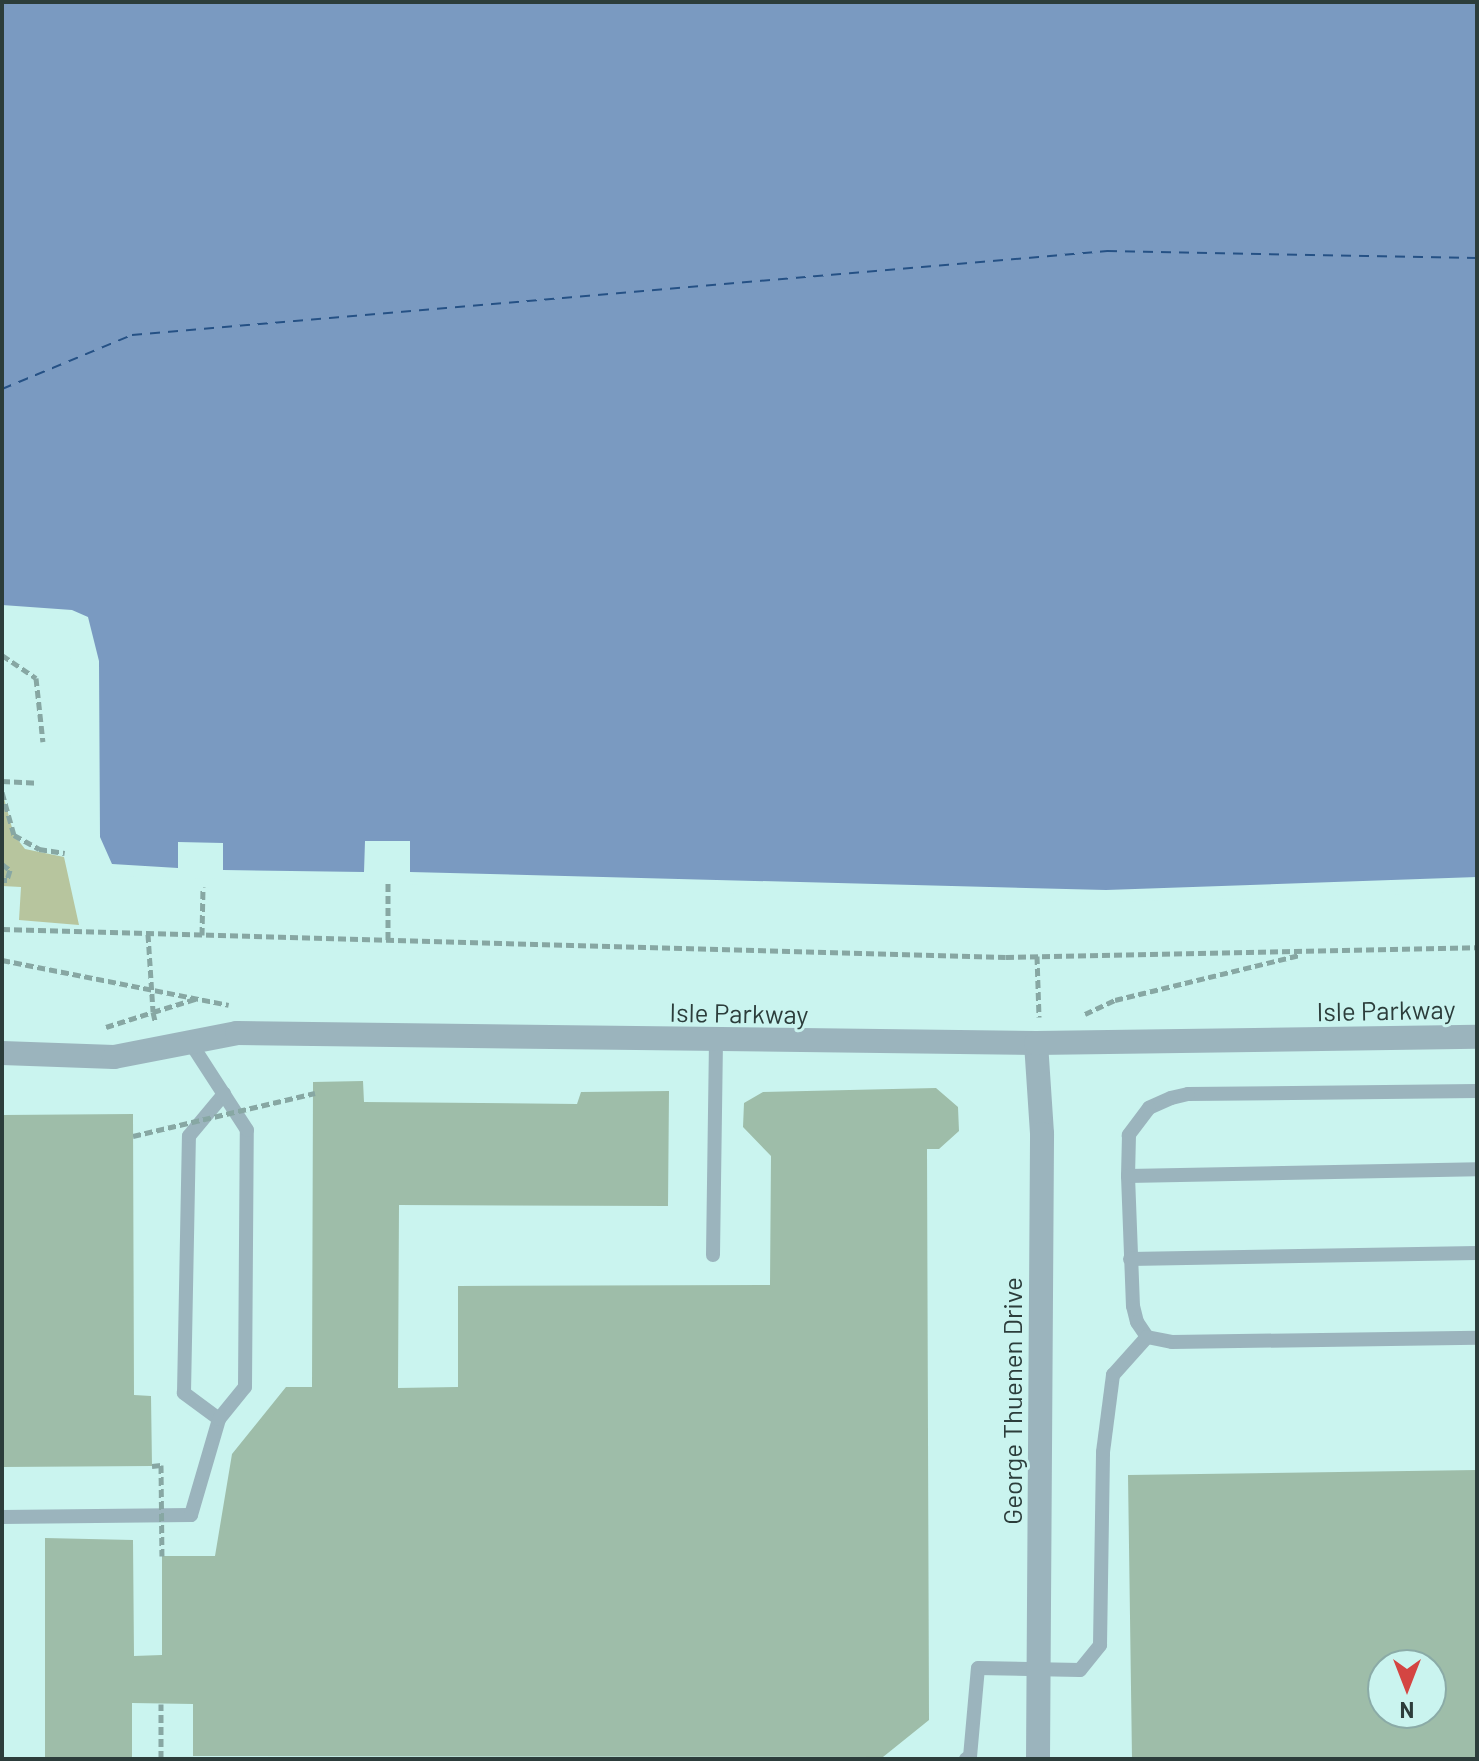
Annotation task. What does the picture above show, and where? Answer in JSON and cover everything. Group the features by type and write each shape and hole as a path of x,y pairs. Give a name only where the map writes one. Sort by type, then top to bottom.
{"street":[{"name":"Isle Parkway","path":"2,1053 114,1057 237,1033 716,1041 1038,1033 1477,1037"},
{"name":"George Thuenen Drive","path":"1038,1033 1042,1134 1038,1759"}],"lane":[{"path":"713,1255 716,1041"},
{"path":"2,1517 191,1515 219,1419 245,1387 247,1130 190,1042"},
{"path":"1147,1337 1135,1314 1128,1176 1129,1135 1149,1108 1188,1094 1477,1091"},
{"path":"219,1419 184,1393 184,1378 189,1136 224,1094"},
{"path":"1128,1176 1477,1169"},
{"path":"1130,1259 1477,1253"},
{"path":"1147,1337 1172,1342 1477,1338"},
{"path":"966,1759 970,1757 978,1668 1080,1670 1100,1645 1103,1452 1113,1375 1147,1337"}],"path":[{"path":"2,655 36,678 43,742"},
{"path":"2,781 37,783"},
{"path":"2,792 14,835 39,849 65,853"},
{"path":"2,864 10,870 7,880 2,880"},
{"path":"388,880 388,940"},
{"path":"202,935 203,887"},
{"path":"2,929 1037,956 1477,947"},
{"path":"148,934 153,1012 198,998"},
{"path":"1079,1017 1115,1000 1311,952"},
{"path":"1037,956 1038,1033"},
{"path":"133,1136 315,1093"},
{"path":"152,1466 161,1465 162,1556"},
{"path":"161,1704 161,1759"}],"green space":[{"path":"2,791 14,835 25,849 64,857 79,925 19,920 21,887 2,886"}],"water":[{"path":"2,2 1477,2 1477,888 1176,895 110,873 75,824 73,622 2,619"}],"pier":[{"path":"2,605 72,610 88,617 99,661 100,837 112,864 178,868 178,842 223,843 223,870 364,872 365,841 410,841 410,872 1106,890 1477,877 1477,892 1105,902 1014,901 109,876 71,824 70,626 2,623"}],"building":[{"path":"363,1081 364,1102 577,1104 581,1092 669,1091 668,1206 399,1205 398,1388 458,1387 458,1286 770,1285 771,1156 743,1127 744,1103 763,1092 936,1088 958,1107 959,1131 939,1149 927,1149 929,1720 883,1757 193,1756 193,1704 132,1703 132,1759 45,1759 45,1538 133,1540 134,1656 162,1655 162,1556 215,1556 232,1454 286,1387 312,1387 313,1082"},
{"path":"133,1114 134,1395 151,1396 152,1466 2,1467 2,1115"},
{"path":"1477,1470 1477,1759 1132,1759 1128,1475"}],"ferry route":[{"path":"2,389 132,335 1107,251 1477,258"}]}
